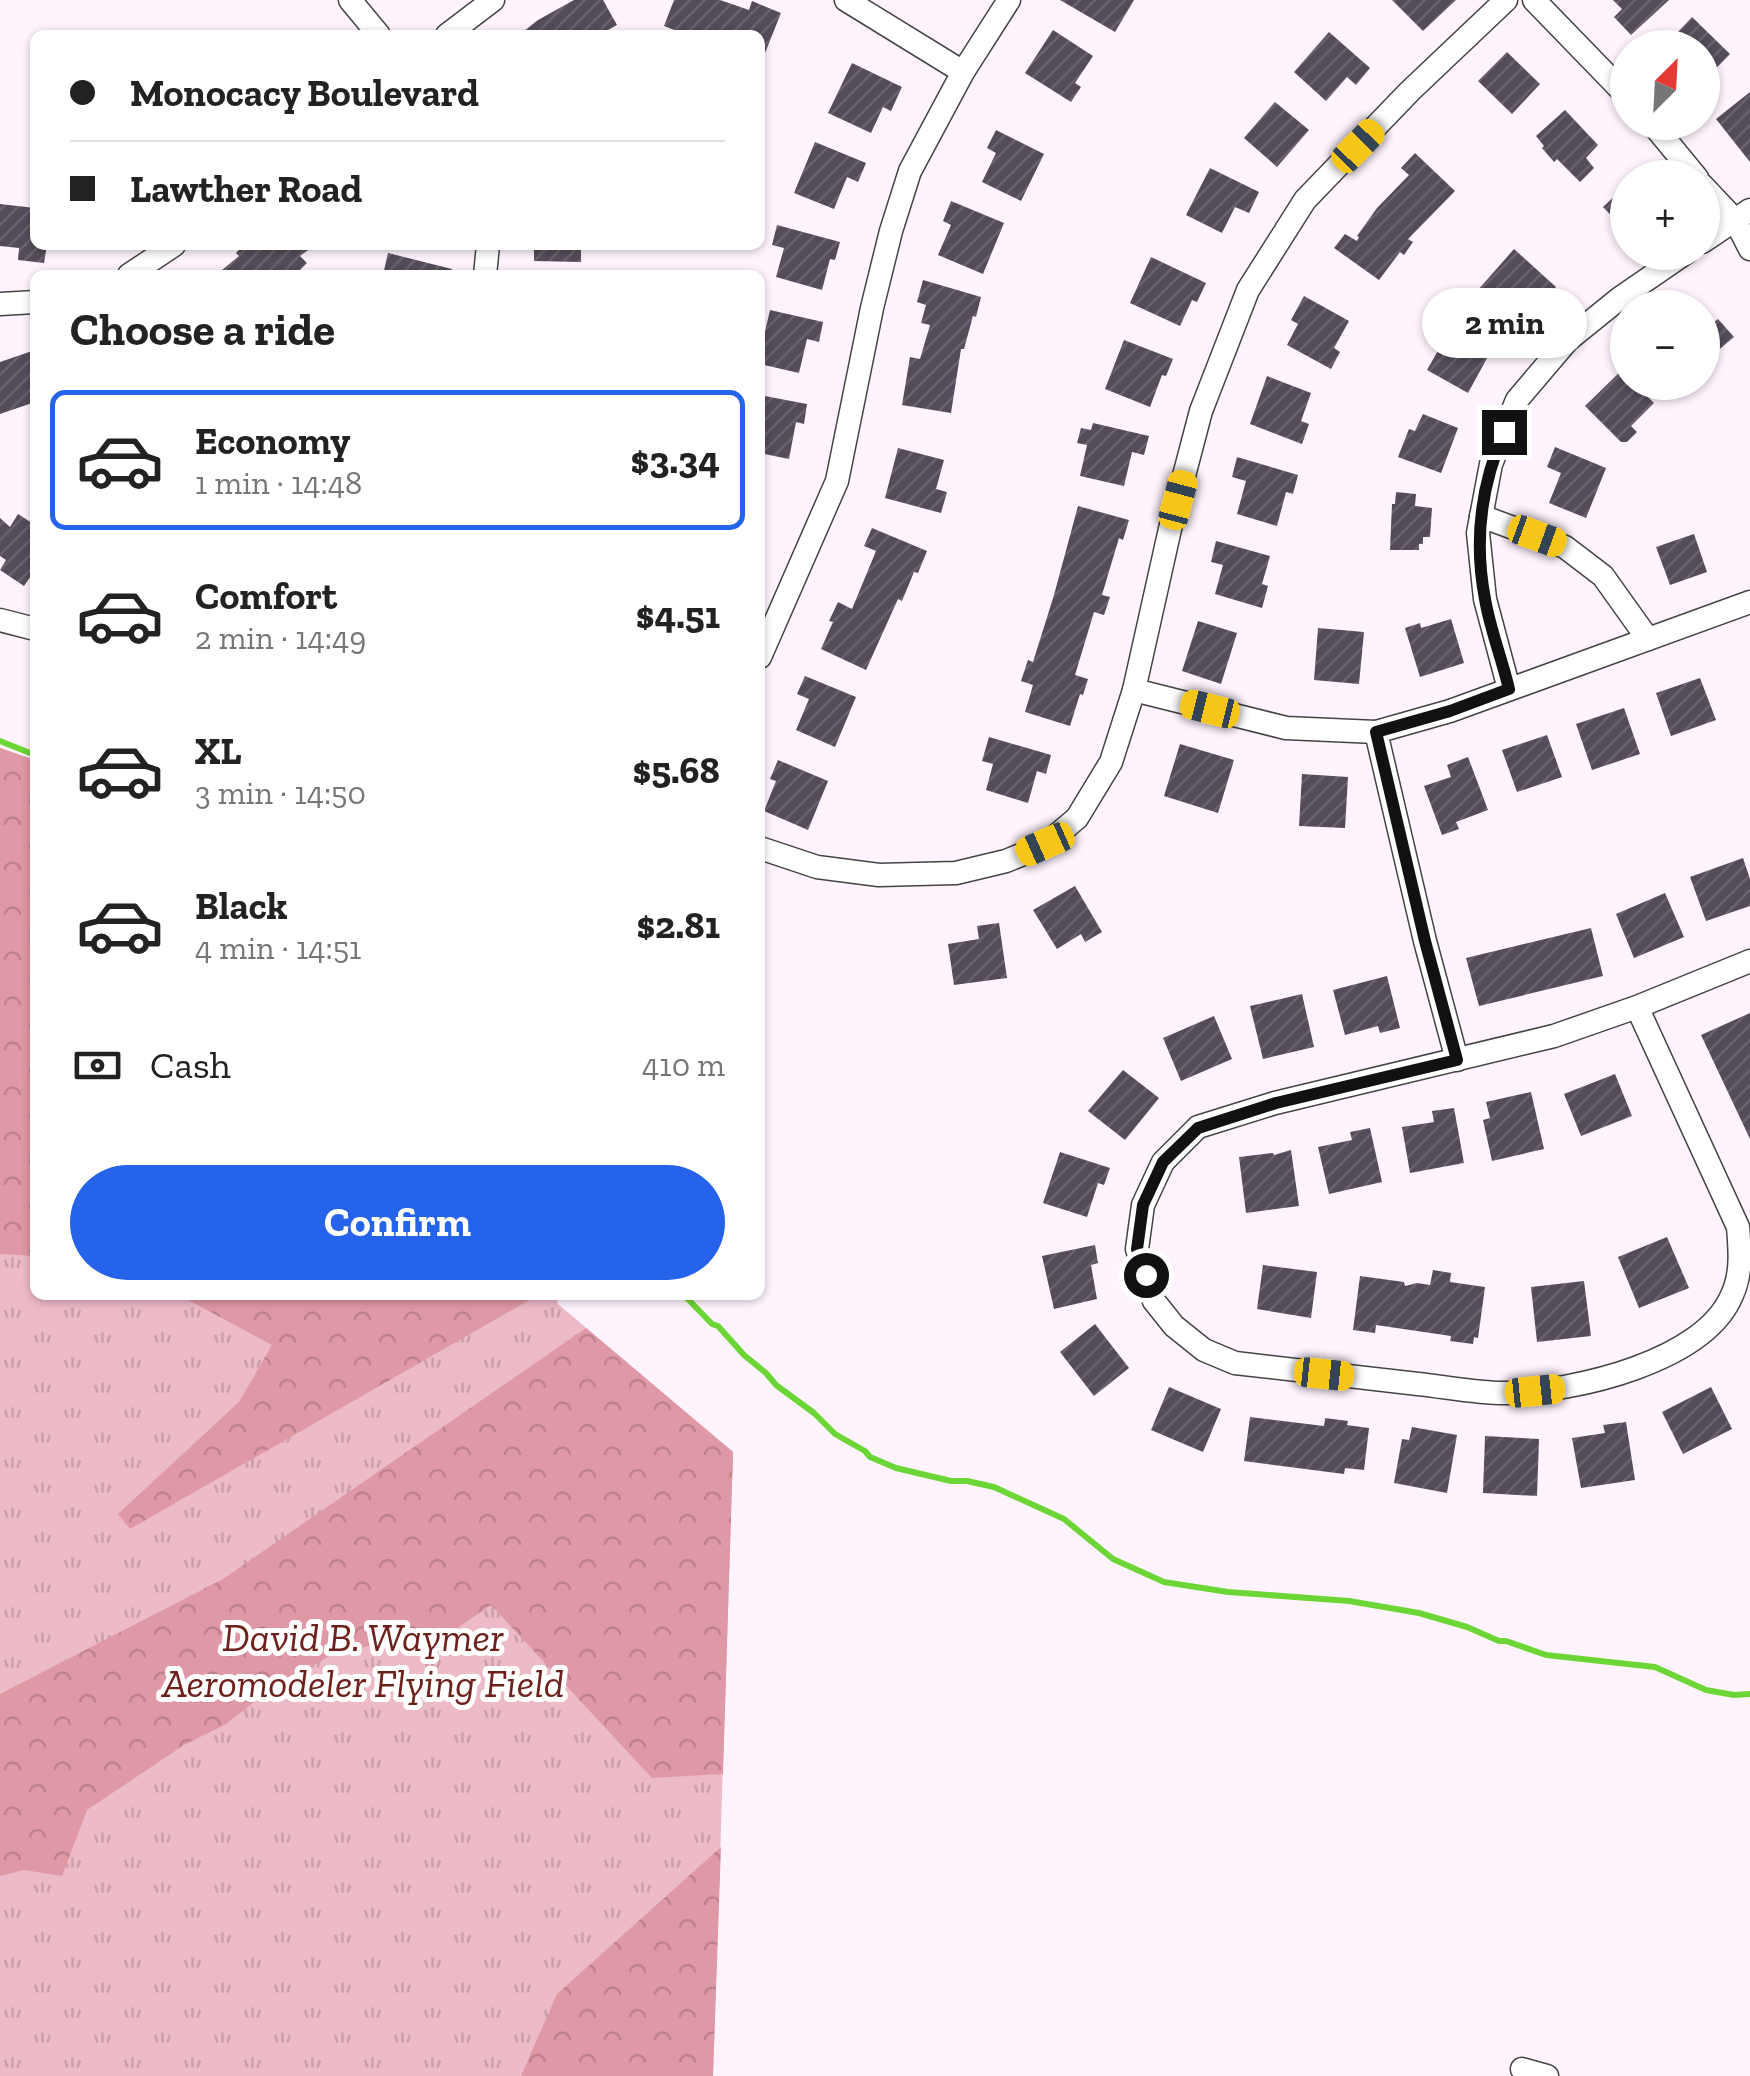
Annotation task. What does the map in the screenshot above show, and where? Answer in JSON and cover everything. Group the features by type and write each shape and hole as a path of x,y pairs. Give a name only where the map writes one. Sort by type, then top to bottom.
{"street":[{"path":"350,0 375,30"},
{"path":"454,30 493,0"},
{"path":"846,0 963,72"},
{"path":"765,646 837,480 872,308 910,171 963,72 1009,0"},
{"path":"765,850 817,867 879,875 956,873 1006,861 1045,844 1077,818 1111,762 1134,690 1170,529 1202,411 1248,290 1305,200 1410,91 1506,0"},
{"path":"1534,0 1610,78"},
{"path":"1666,140 1682,160"},
{"path":"1720,198 1742,215 1750,249"},
{"path":"1720,230 1742,215"},
{"path":"136,270 166,250"},
{"path":"1509,689 1484,598 1478,533 1490,464 1518,400 1568,340 1661,270"},
{"path":"0,304 30,302"},
{"path":"1481,516 1564,546 1603,576 1648,639"},
{"path":"1134,690 1286,728 1376,732 1450,711 1750,602"},
{"path":"0,620 30,627"},
{"path":"1376,732 1457,1060"},
{"path":"1637,1008 1738,1228 1740,1260 1732,1295 1714,1324 1679,1349 1600,1380 1507,1394 1234,1363 1204,1350 1174,1326 1154,1301 1137,1249 1143,1205 1163,1162 1198,1128 1276,1103 1554,1036 1637,1008 1750,961"},
{"path":"1522,2069 1546,2076"}],"green space":[{"name":"David B. Waymer Aeromodeler Flying Field","path":"0,748 30,758 30,1300 557,1300 733,1452 713,2076 0,2076"},
{"path":"0,748 30,758 30,1256 0,1254"},
{"path":"188,1300 529,1300 130,1529 118,1514 239,1402 272,1345"},
{"path":"586,1328 733,1452 723,1774 652,1778 491,1605 435,1643 393,1640 329,1656 87,1810 62,1876 24,1870 0,1876 0,1694 223,1579"},
{"path":"721,1847 713,2076 521,2076 557,1994"}],"building":[{"path":"574,0 603,0 617,25 608,30 525,30"},
{"path":"674,0 720,0 749,10 752,1 781,13 765,53 765,30 674,30 664,26"},
{"path":"1060,0 1134,0 1115,32"},
{"path":"1392,0 1456,0 1423,31"},
{"path":"1613,0 1669,0 1636,30 1626,30 1614,17 1622,9"},
{"path":"1692,17 1705,30 1680,30"},
{"path":"1053,30 1093,56 1075,83 1081,87 1071,102 1025,73"},
{"path":"1329,32 1370,68 1356,85 1347,77 1326,101 1294,72"},
{"path":"1720,44 1730,54 1720,64"},
{"path":"1507,52 1540,84 1512,114 1478,81"},
{"path":"852,63 902,87 891,111 883,107 871,133 828,113"},
{"path":"1750,92 1750,162 1720,124 1720,116"},
{"path":"1275,102 1309,130 1277,167 1244,138"},
{"path":"1565,110 1598,145 1586,158 1594,168 1580,182 1557,159 1554,162 1536,136"},
{"path":"996,130 1044,154 1021,201 982,182 996,153 987,148"},
{"path":"815,142 866,163 858,182 847,177 834,209 794,193"},
{"path":"1415,153 1455,191 1408,239 1413,242 1404,255 1400,252 1379,280 1334,248 1345,234 1357,241 1377,208 1409,175 1401,168"},
{"path":"1210,168 1259,192 1249,213 1235,207 1222,233 1186,215"},
{"path":"951,201 1004,223 983,274 938,255 951,225 943,221"},
{"path":"0,204 30,207 30,250 46,250 44,263 18,260 19,248 0,246"},
{"path":"777,225 840,242 835,260 830,259 822,290 776,277 784,248 772,245"},
{"path":"1514,249 1556,287 1542,303 1533,294 1511,319 1478,290"},
{"path":"308,250 300,256 307,263 300,270 222,270 239,256 236,253"},
{"path":"534,250 581,250 581,262 534,261"},
{"path":"388,253 452,269 452,270 384,270"},
{"path":"1151,257 1206,283 1197,302 1192,300 1180,326 1130,303"},
{"path":"923,280 981,297 961,349 951,413 902,405 910,357 920,359 930,325 921,323 926,305 917,302"},
{"path":"1304,296 1349,321 1334,348 1340,352 1331,369 1287,345 1298,324 1291,320"},
{"path":"770,310 823,322 819,342 807,339 799,373 765,365 765,332"},
{"path":"1720,321 1734,337 1720,349"},
{"path":"1452,326 1492,349 1468,393 1427,370"},
{"path":"1124,340 1173,359 1166,376 1162,375 1150,407 1105,389"},
{"path":"30,352 30,404 0,414 0,362"},
{"path":"1267,376 1311,393 1301,421 1309,424 1302,444 1250,424"},
{"path":"1610,382 1610,400 1654,403 1631,426 1637,432 1627,442 1621,442 1585,406"},
{"path":"765,396 807,404 804,424 796,422 789,459 765,454"},
{"path":"1423,414 1458,428 1441,473 1398,457 1409,429 1415,431"},
{"path":"1093,423 1149,436 1144,455 1132,452 1124,486 1080,476 1087,445 1077,443 1081,428 1091,430"},
{"path":"1555,447 1606,468 1586,518 1549,503 1561,473 1547,467"},
{"path":"898,448 944,460 936,489 947,492 941,513 885,498"},
{"path":"1237,457 1298,475 1293,494 1286,492 1277,526 1237,514 1246,481 1232,477"},
{"path":"1396,492 1416,494 1415,506 1432,508 1430,537 1423,537 1419,550 1390,550"},
{"path":"1078,506 1129,520 1123,540 1119,538 1102,595 1110,597 1104,615 1094,612 1075,675 1088,679 1070,726 1025,712 1033,685 1021,681 1028,660 1033,662"},
{"path":"18,514 30,522 30,577 24,586 0,570 6,560 0,556 0,518 10,527"},
{"path":"872,528 927,551 902,601 898,599 866,670 821,649 838,602 852,609 876,551 864,546"},
{"path":"1694,534 1707,572 1670,585 1656,547"},
{"path":"1216,541 1270,556 1262,584 1268,586 1262,608 1215,594 1223,565 1211,562"},
{"path":"1451,619 1464,663 1420,677 1405,628 1420,623 1421,628"},
{"path":"1198,621 1237,633 1221,684 1182,671"},
{"path":"1318,628 1364,632 1359,684 1314,680"},
{"path":"805,676 856,697 835,747 796,730 809,699 797,694"},
{"path":"1700,678 1716,720 1671,736 1656,693"},
{"path":"1624,708 1640,754 1592,770 1576,724"},
{"path":"1547,735 1562,777 1517,792 1502,750"},
{"path":"989,737 1051,755 1046,774 1037,771 1028,803 986,790 993,764 982,761"},
{"path":"1180,744 1234,760 1218,813 1164,796"},
{"path":"1468,757 1488,810 1456,822 1459,829 1442,835 1424,786 1451,777 1447,765"},
{"path":"778,760 828,781 808,830 765,811 776,781 770,779"},
{"path":"1302,774 1348,777 1345,828 1299,826"},
{"path":"1743,858 1750,879 1750,906 1706,921 1690,877"},
{"path":"1075,886 1102,932 1085,942 1081,934 1057,949 1033,910"},
{"path":"1665,893 1684,937 1634,958 1616,914"},
{"path":"999,923 1007,978 954,985 948,944 979,939 977,926"},
{"path":"1591,928 1603,976 1479,1006 1466,958"},
{"path":"1387,976 1400,1028 1380,1033 1378,1026 1345,1035 1333,990"},
{"path":"1302,994 1314,1047 1263,1059 1250,1006"},
{"path":"1750,1013 1750,1139 1701,1035"},
{"path":"1214,1016 1232,1059 1181,1081 1163,1038"},
{"path":"1123,1070 1159,1098 1125,1140 1088,1111"},
{"path":"1615,1074 1632,1116 1581,1136 1564,1094"},
{"path":"1531,1092 1544,1149 1492,1161 1483,1120 1490,1118 1486,1102"},
{"path":"1454,1108 1464,1163 1410,1173 1402,1127 1434,1122 1432,1111"},
{"path":"1370,1128 1382,1182 1329,1194 1318,1147 1352,1140 1350,1132"},
{"path":"1291,1150 1299,1206 1246,1213 1239,1157"},
{"path":"1060,1152 1110,1168 1104,1185 1098,1183 1087,1217 1043,1203"},
{"path":"1667,1237 1689,1288 1639,1308 1618,1257"},
{"path":"1095,1245 1098,1263 1091,1265 1097,1299 1054,1309 1042,1256"},
{"path":"1263,1265 1317,1272 1311,1318 1257,1309"},
{"path":"1433,1270 1451,1273 1450,1282 1485,1287 1478,1338 1474,1337 1473,1344 1450,1341 1451,1336 1376,1325 1375,1333 1353,1330 1360,1276 1404,1282 1405,1286 1430,1285"},
{"path":"1584,1281 1591,1336 1537,1342 1531,1287"},
{"path":"1095,1324 1129,1368 1094,1396 1060,1352"},
{"path":"1169,1387 1221,1409 1203,1452 1151,1430"},
{"path":"1711,1387 1732,1429 1683,1454 1662,1412"},
{"path":"1250,1417 1324,1426 1325,1418 1369,1428 1364,1470 1345,1468 1344,1474 1244,1461"},
{"path":"1626,1422 1635,1480 1581,1488 1572,1438 1605,1433 1603,1425"},
{"path":"1412,1427 1457,1435 1447,1493 1394,1483 1402,1439 1409,1440"},
{"path":"1485,1436 1539,1439 1537,1496 1483,1493"}],"waterway":[{"path":"0,741 30,753"},
{"path":"689,1300 776,1385 835,1434 870,1457 896,1468 994,1487 1064,1519 1113,1559 1164,1582 1228,1592 1349,1601 1419,1613 1546,1655 1655,1667 1706,1690 1750,1694"}],"route":[{"path":"1146,1275 1137,1249 1143,1205 1163,1162 1198,1128 1276,1103 1457,1060 1376,732 1509,689 1484,598 1478,533 1490,464 1504,432"}]}
